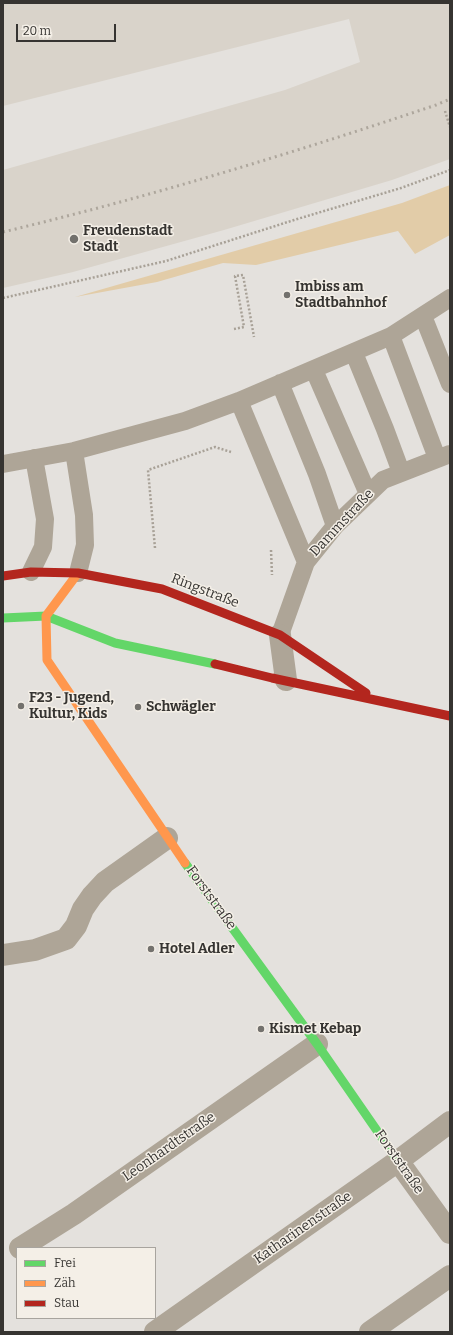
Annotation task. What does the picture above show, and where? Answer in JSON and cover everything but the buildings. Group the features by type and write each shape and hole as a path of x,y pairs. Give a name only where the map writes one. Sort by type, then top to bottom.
{"street":[{"name":"Ringstraße","path":"3,576 31,572 78,573 162,589 280,635 376,700"},
{"path":"46,616 78,573"},
{"name":"Ringstraße","path":"3,618 46,616 115,644 192,659 272,678 450,716"},
{"name":"Forststraße","path":"46,616 47,660 167,838 317,1044 450,1233"},
{"path":"280,635 286,680"},
{"path":"3,955 35,950 66,939 76,926 83,909 89,900 105,882 167,838"},
{"name":"Leonhardtstraße","path":"22,1247 74,1214 317,1044"},
{"name":"Katharinenstraße","path":"155,1332 398,1161 450,1122"},
{"path":"3,1256 16,1250"},
{"path":"370,1332 450,1276"}],"lane":[{"path":"3,464 74,451 185,421 239,401 391,336 450,298"},
{"path":"422,316 450,384"},
{"path":"391,336 444,456"},
{"path":"354,353 385,429 400,472"},
{"path":"314,370 368,494"},
{"path":"280,383 317,474 335,526"},
{"path":"239,401 306,562"},
{"path":"74,451 84,515 85,546 78,573"},
{"name":"Dammstraße","path":"280,635 306,562 335,526 383,480 400,472 444,456"},
{"path":"31,572 43,547 45,519 34,458"}],"path":[{"path":"445,111 450,127"},
{"path":"3,298 166,261 294,220 402,188 450,170"},
{"path":"234,329 244,327 235,276 243,275 254,337"},
{"path":"155,548 148,470 215,447 235,453"},
{"path":"270,545 272,575"}],"shaded area":[{"path":"3,3 450,3 450,159 392,180 224,230 73,272 3,288 3,170 285,90 360,62 349,19 3,106"},
{"path":"450,185 450,235 415,254 398,231 256,265 223,263 157,282 75,297 402,203"}],"railway":[{"path":"3,232 112,204 275,157 382,123 450,99"}],"traffic: fast":[{"path":"3,618 46,616 115,643 215,664"},
{"path":"185,863 317,1044 398,1161"}],"traffic: slow":[{"path":"78,573 46,616 47,660 185,863"}],"traffic: jam":[{"path":"3,576 31,572 78,573 162,589 280,635 366,693"},
{"path":"215,664 272,678 450,716"}],"place":[{"name":"Freudenstadt Stadt","path":"74,239"},
{"name":"Imbiss am Stadtbahnhof","path":"287,295"},
{"name":"F23 - Jugend, Kultur, Kids","path":"21,706"},
{"name":"Schwägler","path":"138,707"},
{"name":"Hotel Adler","path":"151,949"},
{"name":"Kismet Kebap","path":"261,1029"}]}
